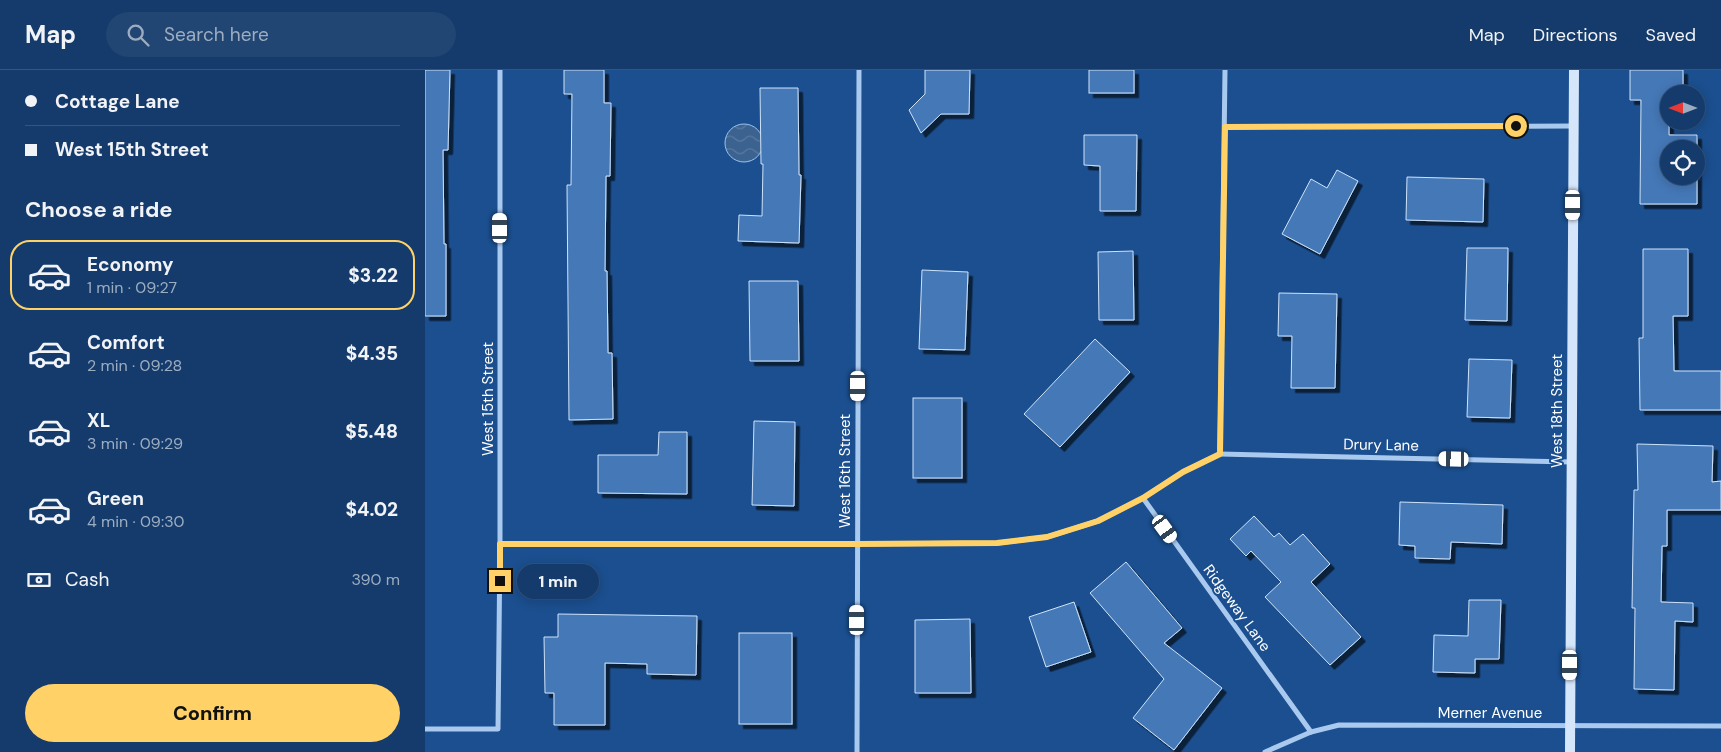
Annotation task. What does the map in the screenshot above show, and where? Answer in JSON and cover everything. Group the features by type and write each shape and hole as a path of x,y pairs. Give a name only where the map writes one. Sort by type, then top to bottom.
{"main road":[{"name":"West 18th Street","path":"1569,752 1574,70"}],"street":[{"name":"West 15th Street","path":"425,729 498,729 500,70"},
{"name":"West 16th Street","path":"857,752 859,70"},
{"path":"500,544 997,543 1047,537 1098,521 1143,498 1183,472 1220,454 1225,70"},
{"path":"1225,127 1574,126"},
{"name":"Drury Lane","path":"1220,454 1572,462"},
{"name":"Ridgeway Lane","path":"1143,498 1311,732"},
{"name":"Merner Avenue","path":"1265,752 1311,732 1339,725 1721,726"}],"water":[{"path":"744,124 751,125 757,130 762,136 762,150 757,156 751,161 744,162 737,161 731,156 726,150 725,143 726,136 731,130 737,125"}],"building":[{"path":"425,70 450,70 448,150 443,150 446,316 425,316"},
{"path":"564,70 604,70 604,103 611,103 610,176 606,176 605,271 607,271 608,353 612,353 613,419 569,420 567,185 571,185 572,94 564,94"},
{"path":"925,70 970,70 969,114 941,114 921,133 909,110 925,94"},
{"path":"1089,70 1134,70 1134,93 1089,93"},
{"path":"1630,70 1683,70 1683,85 1660,85 1660,130 1669,130 1669,135 1697,135 1697,140 1660,140 1660,185 1697,185 1697,204 1640,204 1641,100 1630,100"},
{"path":"760,88 798,88 799,175 801,175 799,243 738,241 739,215 762,216 763,164 761,164"},
{"path":"1084,135 1137,135 1136,211 1100,211 1100,166 1084,165"},
{"path":"1337,170 1358,181 1320,254 1282,234 1311,179 1327,188"},
{"path":"1407,177 1484,179 1483,222 1406,220"},
{"path":"1467,248 1508,248 1507,321 1465,320"},
{"path":"1643,249 1688,249 1688,316 1673,316 1674,371 1721,371 1721,410 1640,410 1639,338 1643,338"},
{"path":"1133,251 1134,320 1099,320 1098,252"},
{"path":"922,270 968,272 965,350 919,349"},
{"path":"749,281 798,281 799,361 750,361"},
{"path":"1279,293 1337,294 1335,388 1291,388 1292,336 1278,336"},
{"path":"1095,339 1130,372 1060,447 1024,414"},
{"path":"1469,359 1512,360 1510,418 1467,417"},
{"path":"913,398 962,398 962,478 913,478"},
{"path":"754,421 795,422 794,506 752,505"},
{"path":"659,432 687,432 687,494 598,493 598,455 658,455"},
{"path":"1637,444 1713,446 1712,482 1721,481 1721,510 1667,510 1667,546 1662,546 1661,602 1693,603 1693,622 1675,621 1674,690 1634,689 1635,608 1632,608 1634,490 1638,490"},
{"path":"1400,502 1503,505 1502,544 1451,542 1450,559 1415,558 1415,546 1399,545"},
{"path":"1254,516 1274,537 1279,533 1290,545 1303,534 1330,564 1311,582 1361,637 1330,665 1265,597 1281,582 1251,551 1246,556 1230,539"},
{"path":"1126,562 1182,628 1164,643 1222,688 1174,750 1133,718 1164,679 1090,593"},
{"path":"1469,600 1501,600 1499,659 1475,659 1475,673 1433,672 1434,635 1468,636"},
{"path":"1074,602 1091,652 1046,667 1029,617"},
{"path":"558,614 697,616 696,675 647,674 647,664 605,663 605,725 554,725 554,693 545,693 544,637 558,637"},
{"path":"970,619 971,693 915,693 915,620"},
{"path":"739,633 792,633 792,724 739,724"}],"route":[{"path":"500,581 500,544 997,543 1047,537 1098,521 1143,498 1183,472 1220,454 1225,127 1516,126"}]}
